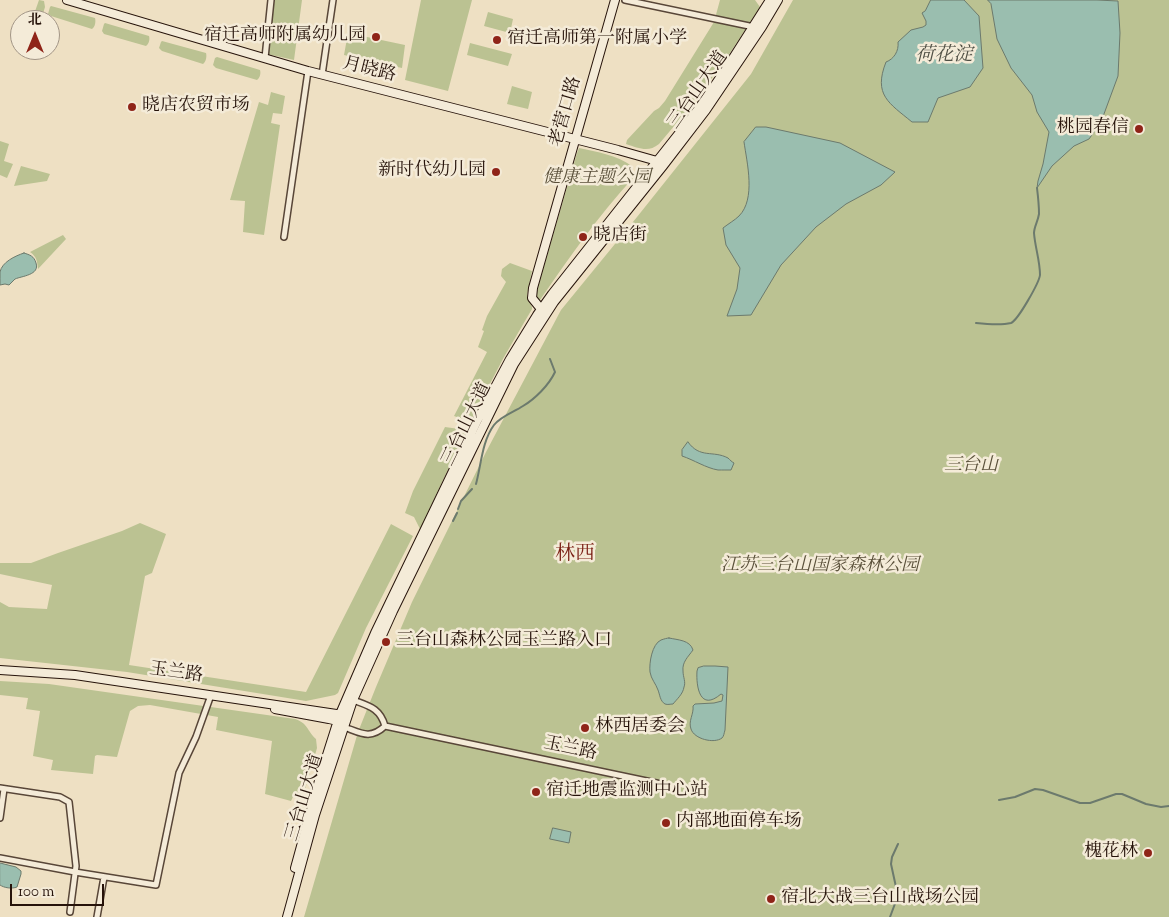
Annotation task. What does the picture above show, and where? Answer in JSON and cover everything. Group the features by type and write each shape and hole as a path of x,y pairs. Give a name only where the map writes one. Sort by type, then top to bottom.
{"main road":[{"name":"月晓路","path":"67,0 308,71 618,150 660,163"},
{"name":"老营口路","path":"544,311 532,298 533,288 615,0"},
{"name":"三台山大道","path":"282,917 320,777 388,605 510,359 544,311 554,302 660,163 728,66 770,0"},
{"name":"三台山大道","path":"660,163 706,110 778,0"},
{"name":"三台山大道","path":"287,917 343,720 393,611 514,364 544,311"},
{"name":"玉兰路","path":"0,670 75,675 210,696 343,720"},
{"name":"玉兰路","path":"0,675 67,679 210,696"}],"street":[{"path":"264,58 271,0"},
{"path":"322,74 333,0"},
{"path":"625,0 752,27 762,27"},
{"path":"284,236 308,71"},
{"path":"0,858 156,885 179,773 196,737 210,696"},
{"path":"353,700 375,708 384,720 385,726"},
{"name":"玉兰路","path":"343,720 363,734 378,733 385,726 661,784"},
{"path":"0,818 2,788 60,797 69,802 76,866 70,912"},
{"path":"97,917 104,877"}],"green space":[{"path":"39,0 44,1 44,10 36,10"},
{"path":"273,0 302,0 294,60 267,54"},
{"path":"421,0 472,0 448,91 405,80"},
{"path":"720,0 755,0 760,7 696,100 659,144 647,149 626,144 627,140 665,101 714,22"},
{"name":"江苏三台山国家森林公园","path":"793,0 1169,0 1169,917 304,917 358,732 376,687 412,602 486,452 561,310 751,74"},
{"path":"50,7 95,18 95,26 92,29 60,19 60,10 49,10"},
{"path":"488,12 513,19 510,33 484,26"},
{"path":"105,23 149,36 149,43 146,46 104,34 102,31"},
{"path":"348,33 405,45 402,68 344,55"},
{"path":"162,41 206,53 205,62 203,64 162,51 159,48"},
{"path":"470,43 512,54 508,66 467,55"},
{"path":"217,57 260,70 260,77 257,80 216,68 213,65"},
{"path":"512,86 532,92 528,109 507,104"},
{"path":"271,92 285,96 282,114 273,113 271,123 280,125 264,235 243,232 245,201 230,200 259,102 268,105"},
{"path":"0,141 9,144 4,161 13,164 7,178 0,175"},
{"name":"健康主题公园","path":"579,148 607,154 626,162 632,166 633,178 596,222 540,300 537,300 535,297"},
{"path":"21,166 50,174 47,181 14,186"},
{"path":"63,235 66,239 38,269 36,259 30,252"},
{"path":"510,263 532,271 527,295 532,309 471,420 468,421 454,416 487,352 478,347 484,331 482,330 487,316 506,282 501,276 502,269"},
{"path":"445,427 466,431 420,529 414,517 405,513 413,491"},
{"path":"140,523 166,534 152,573 145,576 129,665 306,692 391,524 413,536 366,628 338,693 335,695 306,701 127,672 0,658 0,602 9,607 47,609 52,585 0,574 0,563 31,563"},
{"path":"0,681 49,684 295,719 305,725 316,739 317,748 302,800 293,797 291,801 265,794 272,741 216,730 218,717 150,705 138,706 130,711 117,757 95,756 93,774 51,770 53,760 33,756 40,711 26,709 28,698 0,695"}],"water":[{"name":"荷花淀","path":"931,0 964,0 979,16 983,68 970,87 938,98 928,122 912,122 896,109 886,97 882,90 882,73 886,62 897,51 898,42 911,30 926,25 922,13"},
{"path":"988,0 1118,1 1120,33 1118,76 1101,122 1089,139 1074,146 1052,166 1037,188 1049,132 1037,112 1032,95 1011,68 997,39 991,4"},
{"path":"756,127 766,127 840,143 895,172 881,185 846,204 816,227 781,265 751,315 727,316 737,289 740,268 726,245 723,228 739,216 747,200 749,180 744,142"},
{"path":"24,253 30,255 36,263 37,267 33,273 15,279 9,285 0,285 0,272 3,265"},
{"path":"688,442 697,451 728,458 734,463 731,470 714,469 682,456 682,450"},
{"path":"669,638 686,642 693,650 683,665 685,683 680,696 673,704 665,704 661,700 651,677 650,668 655,645 661,640"},
{"path":"704,666 728,667 725,730 722,738 714,741 700,738 693,733 690,726 693,706 695,704 722,701 723,695 721,694 714,699 708,700 704,699 701,695 697,684 697,671 698,668"},
{"path":"553,828 571,832 569,843 550,839"},
{"path":"0,863 16,867 21,871 17,887 8,888 0,885"}],"waterway":[{"path":"976,323 1011,323 1023,309 1036,285 1040,275 1034,233 1039,214 1037,188"},
{"path":"476,484 484,446 490,431 500,419 528,403 545,387 555,372 550,359"},
{"path":"458,509 461,501 472,489"},
{"path":"453,521 457,513"},
{"path":"999,800 1015,797 1035,789 1080,803 1090,803 1116,794 1122,794 1146,804 1161,807 1169,806"},
{"path":"890,917 896,901 896,887 891,864 898,844"}],"place":[{"name":"宿迁高师附属幼儿园","path":"376,37"},
{"name":"宿迁高师第一附属小学","path":"497,40"},
{"name":"晓店农贸市场","path":"132,107"},
{"name":"桃园春信","path":"1139,129"},
{"name":"新时代幼儿园","path":"496,172"},
{"name":"晓店街","path":"583,237"},
{"name":"三台山森林公园玉兰路入口","path":"386,642"},
{"name":"林西居委会","path":"585,728"},
{"name":"宿迁地震监测中心站","path":"536,792"},
{"name":"内部地面停车场","path":"666,823"},
{"name":"槐花林","path":"1148,853"},
{"name":"宿北大战三台山战场公园","path":"771,899"}],"district":[{"name":"林西","path":"575,556"}],"park label":[{"name":"三台山","path":"971,467"}]}
